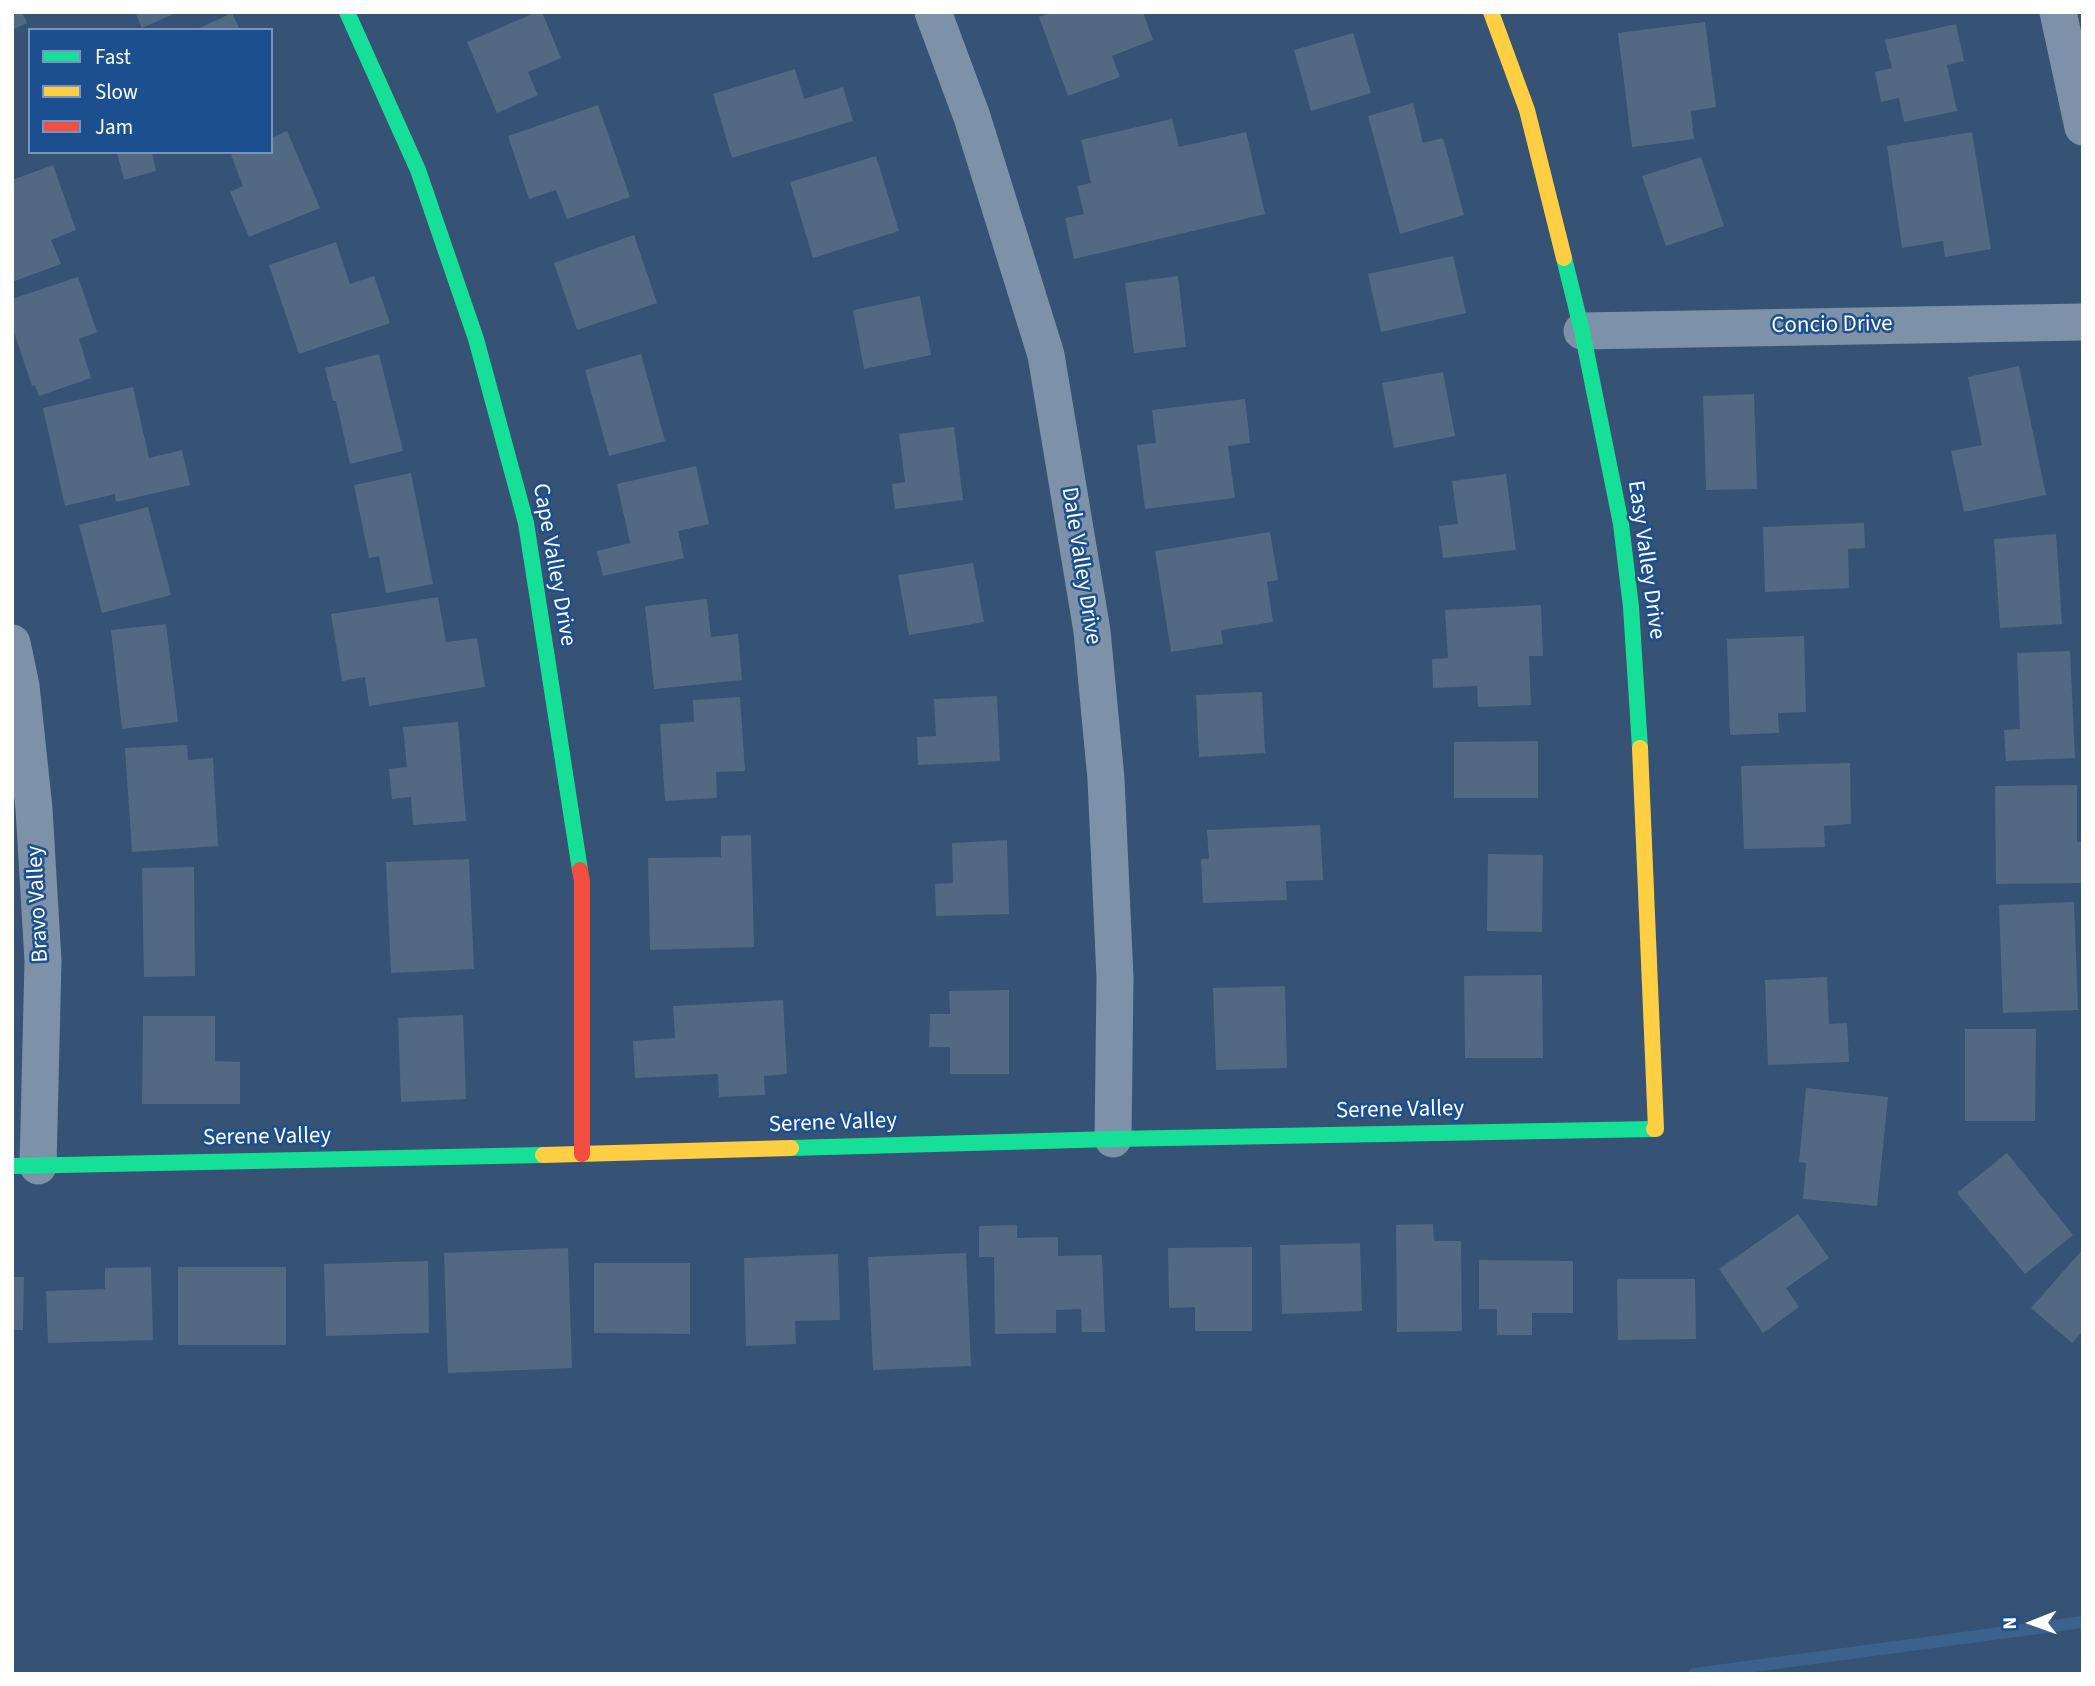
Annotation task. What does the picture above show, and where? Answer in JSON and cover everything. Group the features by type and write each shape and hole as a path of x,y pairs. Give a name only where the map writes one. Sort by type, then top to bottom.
{"street":[{"name":"Cape Valley Drive","path":"347,12 418,170 476,339 526,523 582,881 582,1154"},
{"name":"Dale Valley Drive","path":"933,12 972,117 1046,355 1092,631 1106,779 1115,965 1113,1139"},
{"name":"Easy Valley Drive","path":"1491,12 1527,110 1582,331 1621,524 1638,694 1656,1129"},
{"path":"2058,12 2083,127"},
{"name":"Concio Drive","path":"1582,331 2083,322"},
{"name":"Bravo Valley","path":"12,643 21,686 34,809 43,961 25,1166"},
{"name":"Serene Valley","path":"25,1166 1113,1139 1656,1129"}],"building":[{"path":"12,12 22,12 27,23 12,30"},
{"path":"135,12 178,12 142,28"},
{"path":"542,12 561,58 528,72 538,95 497,113 467,42"},
{"path":"1051,12 1143,12 1153,40 1112,56 1120,77 1068,96 1039,17"},
{"path":"232,13 239,28 199,28"},
{"path":"1705,22 1716,107 1691,111 1694,139 1632,147 1618,33"},
{"path":"1956,24 1964,61 1947,65 1957,111 1904,122 1899,98 1881,102 1875,72 1892,68 1885,40"},
{"path":"1353,33 1371,93 1311,111 1294,50"},
{"path":"795,69 804,99 843,87 853,121 732,158 713,94"},
{"path":"1413,103 1423,143 1443,138 1464,215 1400,234 1368,116"},
{"path":"598,105 630,197 567,219 556,190 529,199 508,136"},
{"path":"1172,119 1179,147 1246,132 1265,214 1074,259 1065,218 1084,214 1077,186 1091,183 1081,140"},
{"path":"287,131 320,208 249,237 230,192 243,186 231,155 273,154 273,137"},
{"path":"1972,132 1991,249 1945,257 1943,241 1902,248 1887,146"},
{"path":"118,154 152,154 156,171 124,180"},
{"path":"876,156 899,231 813,258 790,182"},
{"path":"1701,157 1724,226 1666,246 1642,176"},
{"path":"53,165 76,230 51,240 61,264 12,282 12,180"},
{"path":"634,235 657,303 577,330 554,263"},
{"path":"336,242 350,284 374,276 390,323 299,354 269,265"},
{"path":"1453,256 1466,313 1381,332 1368,274"},
{"path":"1178,276 1186,347 1134,353 1125,283"},
{"path":"78,277 97,332 79,339 91,378 39,396 35,385 32,386 12,326 12,299"},
{"path":"920,296 931,355 864,369 853,310"},
{"path":"379,354 403,451 350,464 336,401 333,401 325,368"},
{"path":"641,354 665,441 609,456 585,370"},
{"path":"2019,366 2046,495 1964,512 1951,451 1982,445 1968,377"},
{"path":"1443,372 1455,436 1394,448 1382,383"},
{"path":"133,387 149,458 182,450 190,485 116,502 115,494 65,506 43,408"},
{"path":"1754,394 1757,489 1706,490 1703,396"},
{"path":"1245,399 1250,443 1228,446 1235,498 1145,509 1137,445 1156,443 1152,410"},
{"path":"954,427 963,500 895,509 892,484 905,482 899,434"},
{"path":"696,466 709,524 678,531 684,558 603,576 597,551 630,543 617,484"},
{"path":"411,473 433,584 386,593 379,556 369,558 354,485"},
{"path":"1506,474 1516,550 1443,558 1439,526 1458,524 1452,481"},
{"path":"148,507 171,595 102,613 79,525"},
{"path":"1864,523 1865,548 1848,549 1849,588 1765,592 1763,527"},
{"path":"1270,532 1278,580 1267,582 1273,622 1221,630 1223,644 1171,652 1155,551"},
{"path":"2056,534 2062,624 2000,628 1994,539"},
{"path":"973,563 984,622 909,635 898,575"},
{"path":"438,597 446,642 477,638 485,687 369,706 365,677 342,681 331,614"},
{"path":"707,599 711,637 738,634 742,680 654,689 645,606"},
{"path":"1541,605 1543,656 1529,656 1531,705 1478,707 1477,686 1433,688 1432,659 1448,658 1445,610"},
{"path":"166,624 178,722 122,729 111,630"},
{"path":"1804,636 1806,712 1778,713 1779,733 1730,735 1727,639"},
{"path":"2070,651 2075,758 2006,761 2004,730 2020,729 2017,653"},
{"path":"1262,692 1265,753 1199,757 1196,695"},
{"path":"997,696 1000,761 918,765 917,737 936,736 934,699"},
{"path":"740,697 745,771 716,772 717,798 665,801 660,724 694,722 693,700"},
{"path":"458,722 466,821 413,825 411,797 392,799 389,769 407,767 403,727"},
{"path":"1538,741 1538,798 1454,798 1454,742"},
{"path":"187,745 188,760 213,758 218,846 132,852 125,748"},
{"path":"1850,763 1851,824 1824,826 1825,847 1744,849 1741,766"},
{"path":"2077,785 2077,842 2083,842 2083,883 1996,884 1995,786"},
{"path":"1320,825 1323,880 1286,881 1287,900 1203,903 1201,859 1209,859 1207,830"},
{"path":"751,835 754,947 650,950 648,858 721,857 721,836"},
{"path":"1007,840 1009,914 936,916 935,884 953,883 952,843"},
{"path":"1488,854 1543,855 1542,932 1487,931"},
{"path":"469,859 474,969 391,973 386,862"},
{"path":"194,867 195,976 144,977 142,868"},
{"path":"2074,902 2078,1010 2003,1013 1999,905"},
{"path":"1542,975 1543,1058 1465,1058 1464,976"},
{"path":"1827,977 1829,1024 1847,1023 1849,1062 1768,1065 1765,980"},
{"path":"1285,986 1287,1068 1216,1070 1213,988"},
{"path":"1009,990 1009,1074 950,1074 950,1047 929,1047 930,1014 950,1014 949,991"},
{"path":"783,1000 787,1074 764,1076 765,1095 719,1097 718,1074 635,1078 633,1041 675,1038 673,1006"},
{"path":"463,1015 466,1099 401,1102 398,1018"},
{"path":"143,1016 215,1016 215,1061 240,1062 240,1104 142,1104"},
{"path":"1965,1029 2036,1029 2035,1121 1965,1121"},
{"path":"1806,1088 1888,1097 1877,1206 1803,1199 1806,1163 1799,1162"},
{"path":"2007,1153 2073,1235 2025,1274 1957,1193"},
{"path":"1798,1214 1829,1258 1786,1288 1799,1307 1763,1333 1719,1269"},
{"path":"1433,1224 1434,1241 1461,1241 1462,1331 1397,1332 1396,1225"},
{"path":"1017,1225 1017,1238 1058,1237 1058,1256 1102,1255 1105,1332 1082,1332 1081,1309 1056,1310 1056,1333 995,1334 994,1257 979,1257 979,1226"},
{"path":"1360,1243 1362,1311 1282,1314 1280,1245"},
{"path":"1252,1247 1252,1331 1195,1331 1195,1307 1169,1308 1168,1248"},
{"path":"568,1248 572,1368 448,1373 444,1253"},
{"path":"2083,1249 2083,1331 2072,1343 2031,1308"},
{"path":"966,1253 971,1366 873,1370 868,1257"},
{"path":"838,1254 840,1320 795,1321 796,1344 746,1346 744,1258"},
{"path":"1479,1260 1573,1261 1573,1313 1532,1313 1532,1335 1497,1335 1497,1309 1479,1309"},
{"path":"428,1261 429,1333 326,1336 324,1264"},
{"path":"594,1263 690,1263 690,1334 594,1333"},
{"path":"151,1267 153,1340 48,1343 46,1291 105,1289 105,1268"},
{"path":"178,1267 286,1267 286,1345 178,1345"},
{"path":"12,1277 24,1277 23,1330 12,1330"},
{"path":"1617,1279 1695,1279 1696,1339 1618,1340"}],"waterway":[{"path":"1694,1674 2083,1622"}],"traffic: fast":[{"path":"347,12 418,170 476,339 526,523 580,870"},
{"path":"1564,258 1582,331 1621,524 1631,607 1640,748"},
{"path":"791,1148 1654,1129"},
{"path":"12,1166 543,1155"}],"traffic: slow":[{"path":"1491,12 1527,110 1564,258"},
{"path":"1640,748 1654,1129"},
{"path":"543,1155 791,1148"}],"traffic: jam":[{"path":"580,870 582,1154"}]}
